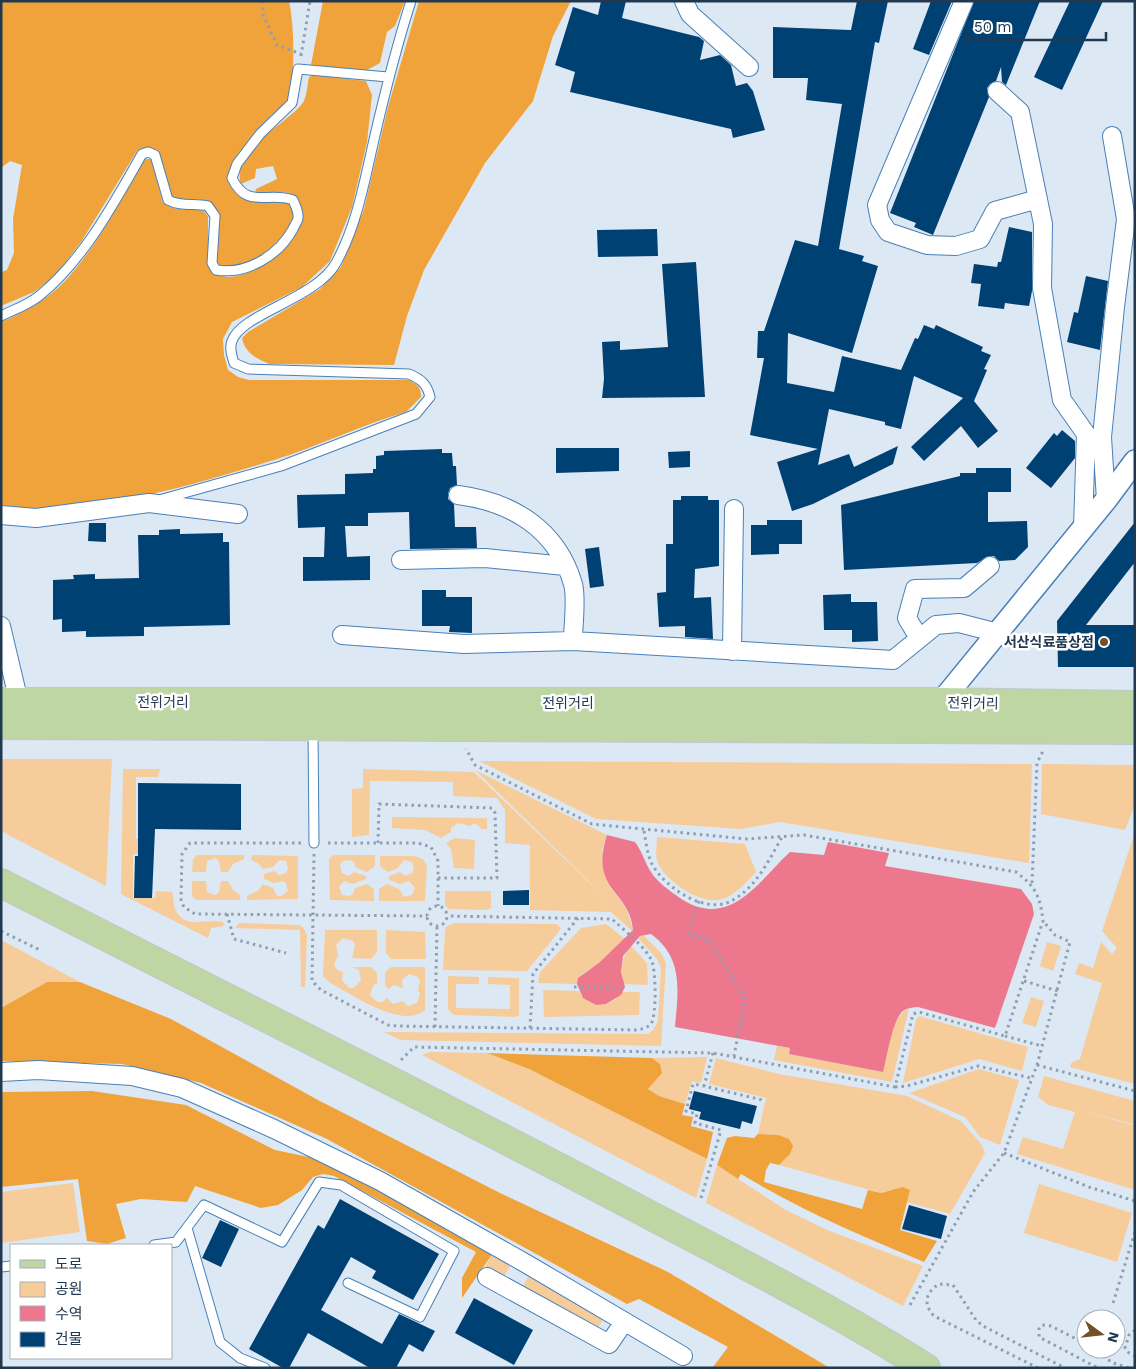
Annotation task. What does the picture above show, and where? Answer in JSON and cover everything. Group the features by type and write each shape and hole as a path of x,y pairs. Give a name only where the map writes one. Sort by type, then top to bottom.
{"main road":[{"name":"전위거리","path":"10,702 942,702 1135,705"},
{"name":"전위거리","path":"1,725 1135,730"},
{"path":"1,884 560,1168 774,1281 885,1342 926,1368"}],"street":[{"path":"684,1 690,14 749,67"},
{"path":"964,1 877,205 880,220 888,232 927,245 956,246 980,239 995,210 1038,199"},
{"path":"997,91 1020,112 1043,224 1042,288 1062,400 1086,434 1083,528"},
{"path":"1106,500 1102,437 1114,307 1126,219 1112,136"},
{"path":"942,702 1106,500 1135,460"},
{"path":"458,495 481,498 530,520 560,553 573,585 573,641"},
{"path":"1,516 36,518 148,503 238,514"},
{"path":"732,651 734,509"},
{"path":"401,560 485,558 565,566"},
{"path":"919,638 908,618 915,589 964,588 990,566"},
{"path":"342,635 464,644 573,641 893,660 936,625 959,624 998,633"},
{"path":"1,626 10,702"},
{"path":"1,1072 38,1070 132,1076 182,1088 274,1129 380,1181 683,1356"},
{"path":"487,1277 609,1344 624,1322"}],"lane":[{"path":"148,503 281,466 416,414 430,397 428,386 419,378 409,374 248,369 234,363 231,352 232,341 240,328 313,288 336,264 358,209 388,77 411,1"},
{"path":"1,316 37,298 59,278 88,241 142,154 148,152 154,155 168,200 177,205 198,204 208,206 215,216 212,263 216,270 229,272 240,270 276,252 286,241 298,218 293,200 283,196 252,199 237,189 232,178 237,164 260,134 292,103 298,69 388,77"},
{"path":"313,727 314,843"},
{"path":"161,1244 176,1242 204,1205 282,1242 319,1182 341,1185 454,1251 420,1317 348,1283"},
{"path":"187,1228 220,1342 240,1358 265,1368"}],"path":[{"path":"262,1 263,15 277,45 301,54"},
{"path":"298,69 310,1"},
{"path":"453,728 475,765 592,824 644,831 747,839 804,835 1016,872 1032,884"},
{"path":"1006,1036 1043,921 1041,904 1032,884 1037,763 1043,752 1045,730"},
{"path":"378,843 378,804 492,808 495,813 497,878 438,878"},
{"path":"644,831 649,855 658,871 674,888 706,904 723,904 741,895 763,871 783,836"},
{"path":"427,916 195,914 184,907 181,901 182,854 190,843 418,844 431,847 438,861 438,906"},
{"path":"314,843 312,981 315,986 388,1025 646,1028 652,1023 654,1015 654,970 652,960 628,934 608,918 447,916"},
{"path":"699,901 688,934 710,941 744,998 734,1056"},
{"path":"438,906 446,911 447,916 442,925 437,926 428,921 427,916 432,907 438,906"},
{"path":"227,914 234,939 286,953"},
{"path":"530,1028 533,974 578,917"},
{"path":"910,1305 973,1192 1004,1153 1037,1065 1070,942 1055,935 1043,921"},
{"path":"435,1027 437,926"},
{"path":"1,931 40,950"},
{"path":"1024,981 1058,991"},
{"path":"574,987 626,989"},
{"path":"895,1087 913,1014 919,1012 1042,1046"},
{"path":"402,1060 414,1047 713,1053 895,1087 907,1086 978,1066 1032,1078"},
{"path":"704,1086 713,1053"},
{"path":"1037,1065 1135,1091"},
{"path":"701,1198 721,1130 694,1123 697,1114 686,1111 693,1084 762,1100"},
{"path":"1004,1153 1089,1187 1135,1201"},
{"path":"1113,1303 1135,1232"},
{"path":"1038,1368 934,1316 926,1308 926,1300 930,1291 939,1284 953,1284 976,1320 983,1326 1065,1368"},
{"path":"1076,1339 1051,1326 1042,1325 1039,1329 1039,1337 1076,1357"},
{"path":"1135,1330 1130,1335 1125,1348 1135,1356"},
{"path":"1080,1359 1098,1368"},
{"path":"1107,1359 1129,1368"}],"green space":[{"path":"1,759 112,759 106,886 1,831"},
{"path":"479,761 1032,764 1029,863 780,822 741,829 596,819"},
{"path":"1042,764 1135,765 1135,805 1125,830 1041,814"},
{"path":"123,769 160,769 158,777 136,777 136,839 148,839 148,854 133,854 133,898 155,898 156,891 172,892 176,911 185,920 191,922 223,922 224,926 211,928 208,938 121,894"},
{"path":"363,769 474,772 619,911 475,770 607,835 602,851 611,888 627,910 633,930 611,912 530,910 530,845 505,843 505,810 497,798 453,796 453,782 370,781 369,835 352,837 352,789 363,788"},
{"path":"392,817 487,818 487,829 482,829 475,823 470,826 458,823 451,828 451,832 441,838 425,830 392,828"},
{"path":"1135,832 1135,1084 1070,1067 1071,1063 1080,1059 1102,983 1075,974 1079,963 1093,968 1101,942 1112,954 1117,948 1102,931"},
{"path":"657,837 745,844 756,872 737,891 728,897 714,900 705,899 676,884 661,869 656,858"},
{"path":"455,838 475,840 474,869 454,868 451,849 446,843"},
{"path":"197,855 245,855 244,859 233,864 228,872 221,872 219,861 215,858 207,861 206,872 192,872 193,859"},
{"path":"252,855 298,856 298,899 247,900 247,896 259,890 263,884 273,888 277,896 281,896 288,891 286,883 283,881 274,883 264,879 264,874 274,871 279,875 286,873 288,869 286,861 279,860 273,867 263,869 259,864 251,860"},
{"path":"334,855 375,855 375,866 367,872 356,868 354,862 350,860 343,861 340,865 342,873 349,876 354,872 366,876 366,879 353,884 344,881 339,887 342,895 350,896 355,888 367,884 374,889 374,901 330,900 329,859"},
{"path":"380,856 414,856 423,859 427,866 425,901 379,901 379,889 387,884 399,889 404,897 412,895 415,888 409,881 400,884 389,880 389,876 400,872 405,876 412,873 414,869 412,862 404,860 398,868 388,872 380,866"},
{"path":"192,881 206,881 207,892 215,895 219,892 221,881 228,881 233,890 240,895 240,900 196,900 192,896"},
{"path":"445,891 491,891 491,908 486,910 449,909 445,905"},
{"path":"239,923 299,925 303,927 307,936 305,987 301,987 300,930 235,928"},
{"path":"454,923 557,924 561,929 527,971 443,970 446,927"},
{"path":"606,924 625,939 601,962 584,973 577,984 538,983 540,972 581,928"},
{"path":"325,930 377,930 377,952 371,959 352,958 355,945 353,941 343,938 336,945 338,955 334,965 337,970 343,972 342,980 349,988 354,988 361,980 359,970 352,967 371,967 377,973 377,983 373,986 370,995 377,1002 382,1002 387,998 393,1004 403,1001 408,1006 417,1003 420,994 418,990 420,981 418,977 409,974 402,980 403,988 394,985 388,989 385,985 385,973 391,967 425,967 425,1010 415,1015 403,1016 390,1013 363,1001 329,982 323,976"},
{"path":"386,930 425,932 426,959 391,959 386,953"},
{"path":"643,935 661,953 666,963 661,1046 400,1040 384,1032 648,1034 653,1030 658,1021 661,968 657,959 638,938"},
{"path":"1,940 80,982 47,982 1,1008"},
{"path":"1047,942 1061,946 1053,971 1040,966"},
{"path":"631,946 647,963 648,985 624,984 622,964"},
{"path":"448,976 479,977 479,984 456,984 456,1008 510,1009 510,985 488,984 488,977 519,978 519,1015 515,1017 454,1015 448,1009"},
{"path":"543,990 579,991 583,998 606,1004 615,1000 622,992 640,992 639,1015 544,1017"},
{"path":"1031,997 1044,1001 1036,1027 1022,1023"},
{"path":"909,1008 892,1082 774,1060 777,1046 790,1048 789,1054 883,1072 893,1028 902,1013"},
{"path":"919,1016 1028,1047 1022,1071 979,1059 903,1083 916,1020"},
{"path":"430,1052 487,1053 529,1069 707,1159 696,1198 422,1055"},
{"path":"707,1057 701,1083 692,1081 685,1104 659,1096 648,1089 661,1073 660,1064 652,1058"},
{"path":"716,1058 779,1074 907,1096 961,1121 982,1145 985,1153 950,1214 907,1202 910,1190 890,1190 881,1193 779,1165 790,1154 778,1135 758,1134 766,1098 709,1084"},
{"path":"979,1069 1019,1080 1000,1145 980,1137 965,1117 909,1093"},
{"path":"1044,1076 1135,1101 1135,1125 1075,1108 1135,1126 1135,1190 1017,1154 1023,1137 1063,1149 1075,1112 1048,1105 1038,1097"},
{"path":"717,1165 784,1209 827,1230 923,1266 903,1306 706,1203"},
{"path":"73,1183 80,1232 1,1243 1,1192"},
{"path":"1039,1184 1132,1213 1117,1262 1024,1233"},
{"path":"493,1253 512,1263 503,1278 485,1267"},
{"path":"530,1274 604,1317 596,1332 521,1289"}],"shaded area":[{"path":"1,1 289,1 292,23 293,69 289,96 285,104 270,117 245,147 227,179 234,191 242,198 258,202 282,200 289,203 293,209 294,216 280,239 262,255 246,263 231,267 219,266 217,261 220,214 208,202 196,199 179,199 172,196 158,151 145,147 137,151 81,242 55,276 34,292 1,306 1,272 7,270 14,253 13,219 22,165 10,161 1,168"},
{"path":"323,1 405,1 395,26 387,32 380,63 365,71 311,65"},
{"path":"419,1 571,1 553,36 533,101 485,163 424,270 407,316 394,365 269,364 248,351 242,338 248,332 320,289 341,267 364,209 388,107"},
{"path":"313,75 366,81 372,95 367,142 352,207 330,261 302,287 232,322 223,339 224,355 228,370 238,377 249,380 409,380 418,386 421,397 406,412 274,460 174,489 139,497 68,507 34,508 1,505 1,322 35,305 65,281 98,238 144,159 151,159 163,203 179,209 204,211 208,217 208,263 214,273 227,277 241,275 254,270 278,255 295,233 299,221 298,201 294,195 285,192 255,194 256,189 277,179 273,166 256,169 255,178 241,184 240,172 251,150 302,104 306,95 309,77"},
{"path":"47,982 80,982 171,1019 318,1100 500,1193 668,1272 830,1368 715,1368 713,1367 728,1347 639,1299 627,1304 327,1139 201,1083 122,1064 1,1061 1,1008"},
{"path":"487,1053 652,1058 660,1064 662,1073 648,1089 659,1096 685,1104 682,1115 693,1117 691,1126 713,1132 707,1159 529,1069"},
{"path":"92,1091 186,1105 275,1150 323,1160 493,1253 462,1298 462,1278 476,1252 334,1176 323,1174 313,1177 302,1190 278,1205 261,1208 195,1186 187,1202 141,1199 116,1204 126,1238 107,1244 87,1241 78,1179 1,1187 1,1092"},
{"path":"758,1134 778,1135 789,1139 793,1146 790,1154 779,1165 770,1163 766,1170 764,1182 862,1209 868,1190 881,1193 903,1187 910,1190 900,1230 937,1241 924,1262 809,1211 741,1174 738,1179 717,1165 727,1138 735,1136 754,1138"}],"water":[{"path":"607,835 635,842 654,876 680,898 697,907 713,909 728,906 741,899 754,888 790,852 824,855 828,842 889,853 885,866 1021,889 1032,904 1034,914 995,1028 918,1007 906,1009 896,1022 883,1072 789,1054 790,1048 675,1027 677,988 674,964 662,943 651,934 640,936 623,956 621,972 625,987 621,995 606,1004 596,1005 583,998 577,984 578,978 600,962 633,930 625,906 612,888 603,868 603,854"}],"building":[{"path":"601,1 626,1 622,18 699,37 704,41 700,60 720,55 731,65 736,86 747,83 753,91 765,130 733,138 731,129 570,92 575,72 555,65 573,7 598,15"},
{"path":"857,1 888,1 879,43 875,42 839,249 864,256 862,261 878,266 852,353 788,333 787,383 834,392 842,356 901,370 915,338 918,339 924,325 934,329 936,325 983,347 981,351 991,355 984,369 987,370 974,401 998,431 978,448 961,426 924,461 911,447 963,398 914,376 901,429 885,425 885,422 829,409 818,465 849,454 854,467 898,446 893,464 813,504 792,511 777,462 818,449 750,435 764,358 757,358 758,331 764,331 795,240 818,246 842,104 806,100 808,78 773,78 773,27 851,30"},
{"path":"931,1 952,1 929,55 913,49"},
{"path":"974,1 1040,1 1006,85 1002,82 1001,67 996,81 987,88 989,97 933,235 914,227 916,223 890,213"},
{"path":"1070,1 1103,1 1062,90 1034,77"},
{"path":"1009,227 1032,232 1032,291 1029,306 1005,303 1004,309 978,306 981,284 971,283 974,264 997,267 998,262 1001,262"},
{"path":"657,229 658,256 598,257 597,230"},
{"path":"696,262 705,397 602,398 604,379 602,342 620,341 620,350 668,347 662,264"},
{"path":"1086,276 1108,281 1100,350 1067,342 1074,312 1078,313"},
{"path":"1062,430 1075,441 1075,458 1051,488 1026,468 1054,433 1057,436"},
{"path":"556,448 619,448 619,471 556,473"},
{"path":"442,449 442,453 452,453 453,466 456,466 457,485 450,488 448,494 448,499 454,504 455,527 476,527 477,548 410,549 409,512 368,513 368,526 345,526 347,557 370,556 370,580 303,581 303,557 324,557 325,527 298,528 297,495 345,494 345,474 373,473 373,469 376,469 376,456 384,455 384,451"},
{"path":"690,451 690,467 669,468 668,452"},
{"path":"976,468 1011,468 1011,492 988,492 988,522 1027,521 1028,547 1015,560 999,561 994,556 989,556 977,563 844,570 841,505 960,476 960,473 976,473"},
{"path":"681,496 708,496 708,500 719,500 719,566 695,569 694,598 711,597 713,639 685,637 685,626 659,627 657,593 666,592 666,544 673,544 673,500 681,500"},
{"path":"767,520 802,520 802,544 779,544 779,554 751,555 751,525 767,525"},
{"path":"1135,522 1135,562 1086,625 1135,625 1135,667 1058,667 1057,621"},
{"path":"89,523 106,523 106,542 88,541"},
{"path":"180,529 180,534 223,533 223,542 229,542 230,625 144,627 144,636 86,637 86,631 62,632 62,619 53,620 53,580 74,579 73,575 95,574 95,579 139,578 138,535 159,535 159,530"},
{"path":"599,547 604,586 590,588 585,549"},
{"path":"422,590 446,590 446,597 472,597 472,633 449,632 450,626 422,626"},
{"path":"851,594 851,602 877,602 878,641 852,642 852,630 824,630 823,595"},
{"path":"138,783 241,784 241,830 155,829 152,898 134,898 135,856 138,856"},
{"path":"529,890 529,905 503,905 503,891"},
{"path":"694,1091 757,1106 752,1124 742,1121 740,1129 699,1119 701,1112 689,1109"},
{"path":"340,1199 439,1254 413,1300 372,1278 376,1271 351,1257 321,1310 382,1344 399,1314 435,1331 423,1352 409,1344 396,1368 370,1368 308,1333 289,1368 283,1368 249,1349 318,1225 324,1229"},
{"path":"909,1205 947,1216 941,1239 902,1229"},
{"path":"220,1220 239,1229 221,1267 202,1258"},
{"path":"474,1298 533,1330 514,1365 455,1333"}],"place":[{"name":"서산식료품상점","path":"1104,642"}]}
